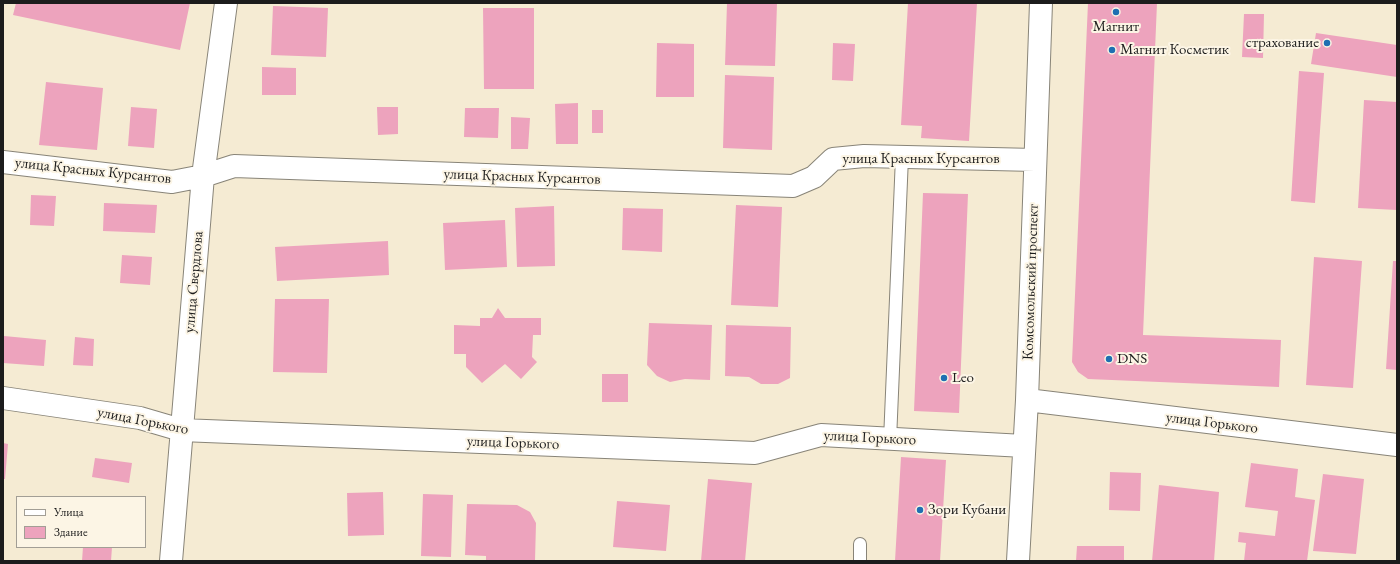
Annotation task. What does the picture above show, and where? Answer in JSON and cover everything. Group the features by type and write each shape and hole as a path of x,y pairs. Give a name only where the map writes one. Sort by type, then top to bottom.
{"street":[{"name":"улица Свердлова","path":"171,561 203,176 226,3"},
{"name":"Комсомольский проспект","path":"1018,561 1027,400 1042,3"},
{"name":"улица Красных Курсантов","path":"3,162 172,182 203,176 234,166 793,186 814,177 833,159 864,156 1035,160"},
{"name":"улица Горького","path":"3,398 140,418 181,430 755,453 821,434 890,440 1024,446"},
{"name":"улица Горького","path":"1027,400 1397,445"}],"lane":[{"path":"890,440 902,157"},
{"path":"860,544 860,561"}],"building":[{"path":"16,3 190,3 180,50 13,15"},
{"path":"727,3 777,3 775,66 725,65"},
{"path":"908,3 977,3 969,141 921,138 922,126 901,125"},
{"path":"1088,3 1157,3 1143,335 1281,340 1279,387 1088,379 1078,372 1072,362"},
{"path":"273,6 328,8 326,57 271,55"},
{"path":"483,8 534,8 534,89 484,89"},
{"path":"1244,14 1264,14 1263,58 1242,57"},
{"path":"1316,33 1397,45 1397,77 1311,64"},
{"path":"657,43 694,44 694,97 656,97"},
{"path":"833,43 855,44 853,81 832,80"},
{"path":"262,67 296,68 296,95 262,95"},
{"path":"1299,71 1324,73 1315,203 1291,201"},
{"path":"725,75 774,77 772,150 723,148"},
{"path":"46,82 103,88 97,150 39,145"},
{"path":"1364,100 1397,102 1397,210 1358,208"},
{"path":"578,103 578,144 556,144 555,104"},
{"path":"131,107 157,109 154,148 128,146"},
{"path":"377,107 398,107 398,134 378,135"},
{"path":"465,108 499,108 498,138 464,137"},
{"path":"592,110 603,110 603,133 592,133"},
{"path":"511,117 530,118 528,149 511,149"},
{"path":"923,193 968,194 959,413 914,411"},
{"path":"31,195 56,196 54,226 30,225"},
{"path":"104,203 157,205 155,233 103,231"},
{"path":"736,205 782,207 778,307 731,305"},
{"path":"554,206 555,266 517,267 515,208"},
{"path":"623,208 663,209 662,252 622,250"},
{"path":"505,220 507,267 445,270 443,223"},
{"path":"388,241 389,275 277,281 275,247"},
{"path":"122,255 152,257 150,285 120,283"},
{"path":"1314,257 1362,261 1353,388 1306,385"},
{"path":"1393,261 1397,261 1397,370 1386,369"},
{"path":"275,299 329,299 327,373 273,372"},
{"path":"498,308 505,318 541,318 541,335 533,335 532,357 537,362 521,379 505,364 482,383 466,367 466,354 454,354 454,325 480,326 480,318 492,318"},
{"path":"649,323 712,325 710,380 685,379 670,382 657,376 647,365"},
{"path":"726,325 791,327 790,378 778,384 761,384 749,377 725,376"},
{"path":"4,336 46,340 44,366 3,363"},
{"path":"75,337 94,339 93,366 73,365"},
{"path":"602,374 628,374 628,402 602,402"},
{"path":"3,443 8,444 5,479 3,479"},
{"name":"Зори Кубани","path":"901,457 946,460 940,561 895,561"},
{"path":"95,458 132,463 129,483 92,477"},
{"path":"1251,463 1298,469 1295,497 1315,500 1307,561 1244,561 1246,543 1238,542 1239,532 1275,536 1278,511 1245,507"},
{"path":"1110,472 1141,473 1140,511 1109,510"},
{"path":"1323,474 1364,479 1356,554 1313,551"},
{"path":"708,479 752,483 745,561 701,561"},
{"path":"1159,485 1219,492 1214,561 1152,561"},
{"path":"383,492 384,535 348,536 347,493"},
{"path":"423,494 453,495 451,557 421,556"},
{"path":"617,501 670,505 666,551 613,547"},
{"path":"467,504 517,505 530,512 536,523 535,561 486,560 486,556 465,555"},
{"path":"1077,546 1124,546 1124,561 1076,561"},
{"path":"83,548 112,548 111,561 82,561"}],"place":[{"name":"Магнит","path":"1116,12"},
{"name":"страхование","path":"1327,43"},
{"name":"Магнит Косметик","path":"1112,50"},
{"name":"DNS","path":"1109,359"},
{"name":"Leo","path":"944,378"},
{"name":"Зори Кубани","path":"920,510"}]}
